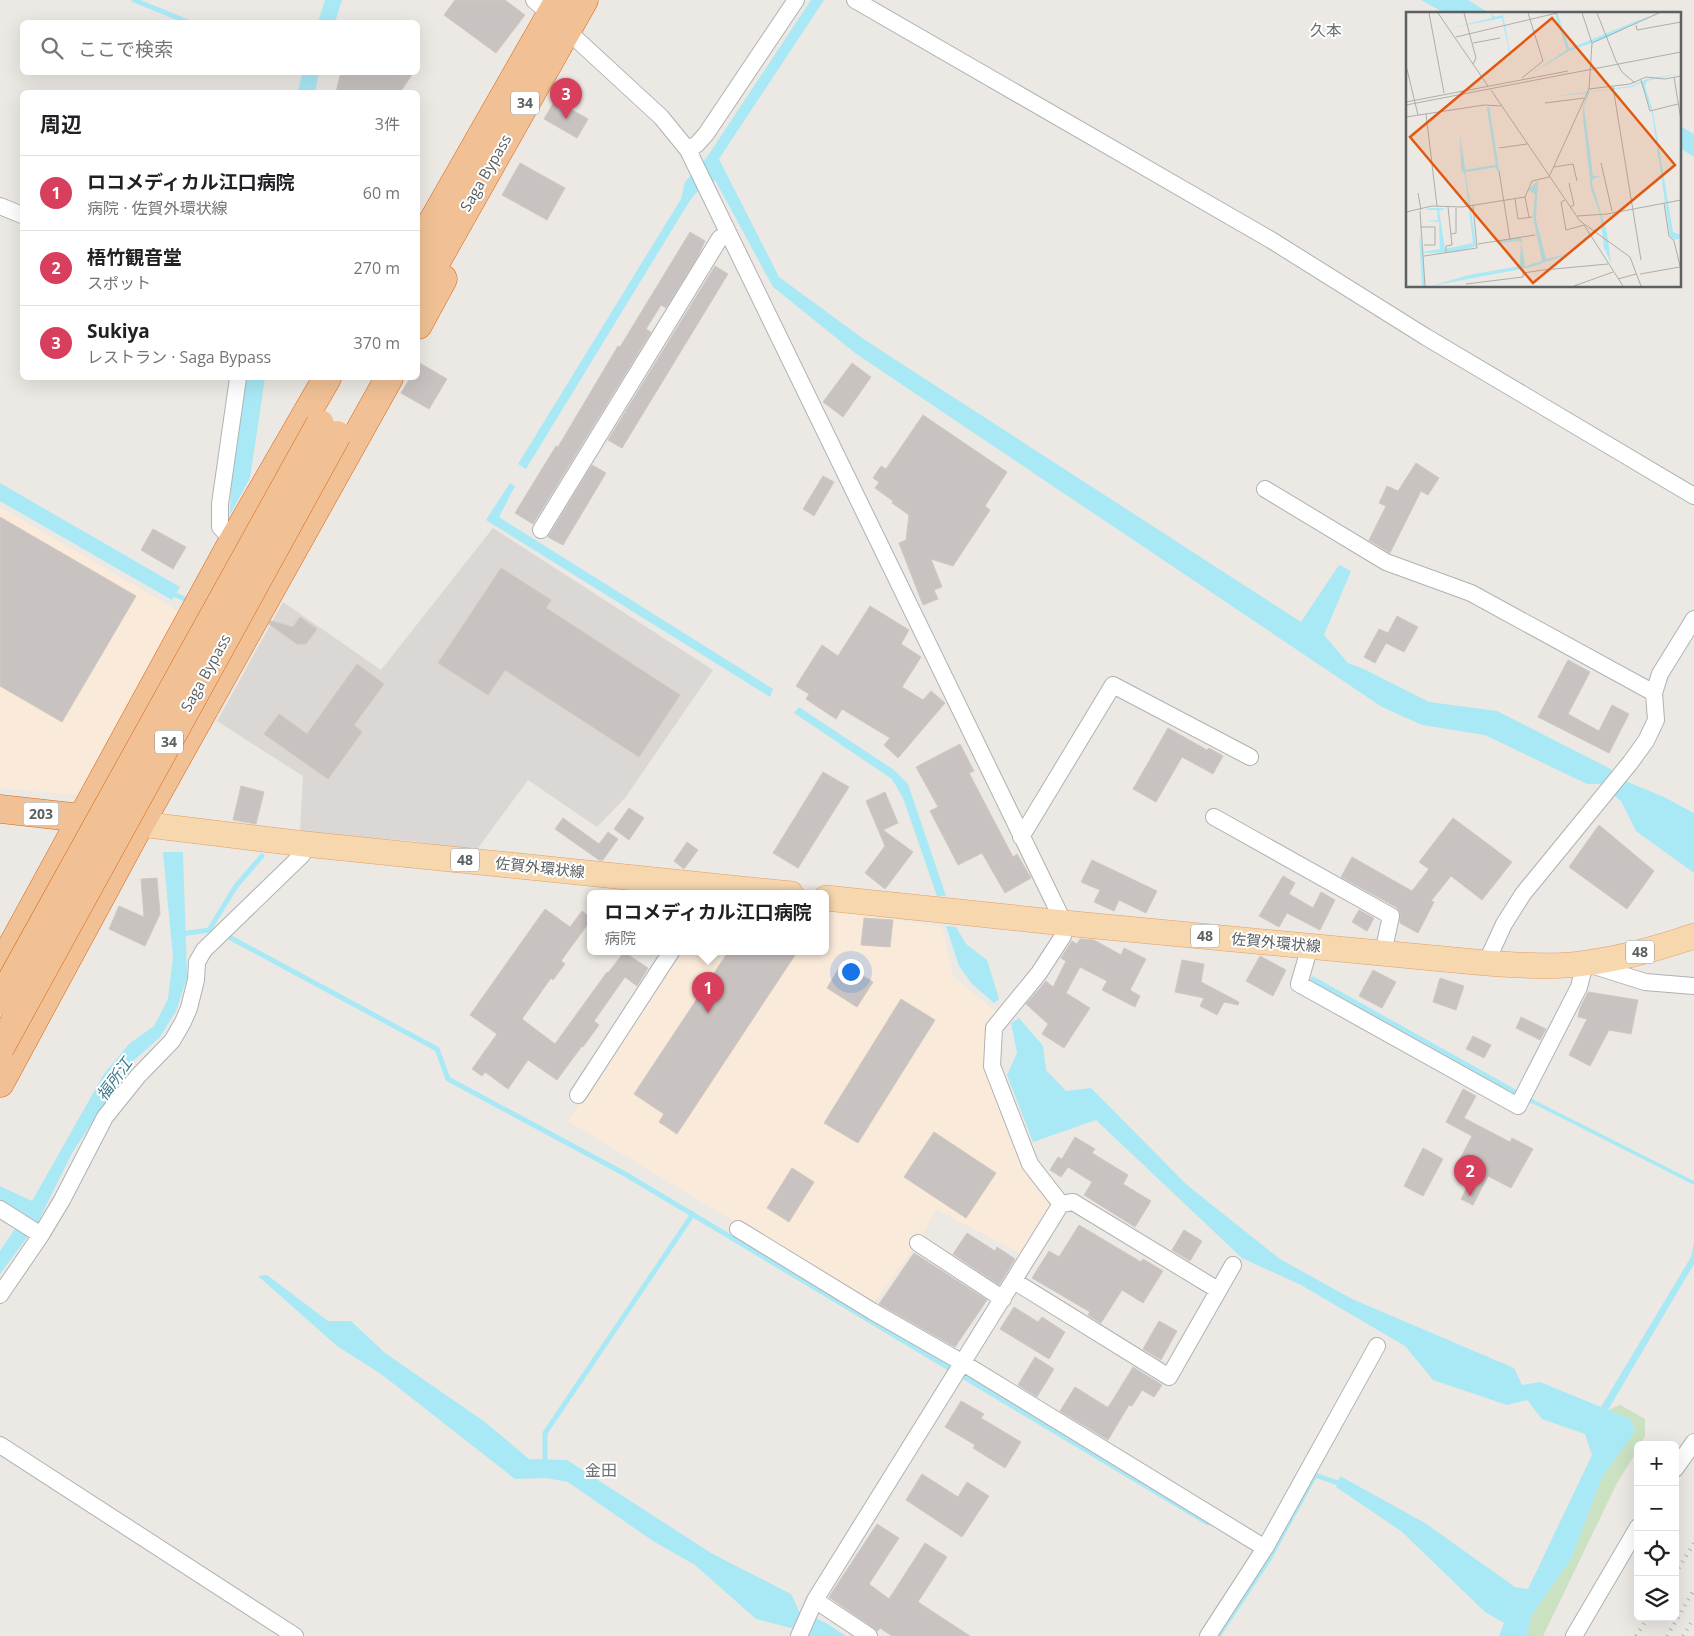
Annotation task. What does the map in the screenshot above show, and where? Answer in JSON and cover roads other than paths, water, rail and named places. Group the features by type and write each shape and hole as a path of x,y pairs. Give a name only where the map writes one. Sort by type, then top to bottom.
{"highway":[{"name":"Saga Bypass","path":"420,289 457,200 552,12 584,0"},
{"name":"Saga Bypass","path":"420,245 457,200"},
{"name":"34","path":"420,225 457,200"},
{"name":"34","path":"420,321 449,269 457,200"},
{"name":"34","path":"82,819 233,541 326,380"},
{"name":"Saga Bypass","path":"0,1048 328,430 344,380"},
{"name":"Saga Bypass","path":"0,1001 328,430 368,380"},
{"name":"34","path":"140,824 387,380"},
{"name":"203","path":"0,809 140,824"},
{"path":"0,968 82,819"},
{"path":"0,1083 140,824"}],"main road":[{"name":"佐賀外環状線","path":"140,824 711,890"},
{"name":"佐賀外環状線","path":"829,898 1064,923 1535,966 1585,963 1657,949 1694,936"}],"street":[{"path":"688,150 706,134 796,0"},
{"path":"855,0 1271,240 1426,337 1694,496"},
{"path":"552,12 661,117 688,150 1064,923 1063,936 1039,973 994,1028 992,1066 1030,1164 1061,1204"},
{"path":"0,206 20,214"},
{"path":"541,530 720,238 729,234"},
{"path":"233,541 220,527 220,504 238,380"},
{"path":"1265,489 1386,562 1471,593 1654,693"},
{"path":"1486,963 1504,924 1523,894 1646,741 1656,720 1654,693 1660,674 1694,619"},
{"path":"1021,837 1113,685 1250,757"},
{"path":"1214,817 1391,916 1382,953"},
{"path":"0,1295 41,1235 62,1200 105,1117 138,1076 172,1040 183,1022 189,1008 196,980 198,962 204,950 302,855 305,844"},
{"path":"1310,946 1299,984 1518,1106 1579,987 1585,963 1645,982 1694,986"},
{"path":"578,1095 669,955"},
{"path":"799,1636 813,1605 1061,1204 1073,1202 1218,1290"},
{"path":"0,1209 41,1235"},
{"path":"738,1229 872,1311 963,1363 1261,1554"},
{"path":"918,1243 1002,1299"},
{"path":"1014,1281 1170,1377 1233,1265"},
{"path":"1208,1636 1261,1554 1377,1346"},
{"path":"1679,1463 1694,1442"},
{"path":"0,1445 295,1636"},
{"path":"1574,1636 1636,1531"},
{"path":"813,1605 868,1636"}],"water":[{"path":"325,0 342,0 336,20 319,20"},
{"path":"811,0 824,0 719,159 779,277 865,340 1301,622 1339,565 1351,571 1324,635 1348,663 1366,670 1429,702 1497,711 1607,767 1630,783 1664,797 1694,813 1694,873 1636,831 1621,801 1600,784 1587,784 1485,735 1422,725 1382,707 855,353 773,287 715,180 695,194 689,202 526,469 518,464 681,199 685,182 707,157"},
{"path":"1421,0 1468,0 1488,12 1442,12"},
{"path":"302,75 319,75 315,90 298,90"},
{"path":"1682,127 1694,134 1694,157 1682,149"},
{"path":"245,380 265,380 250,478 230,515 232,466"},
{"path":"0,483 180,587 172,600 0,501"},
{"path":"510,483 515,486 499,517 773,689 770,697 486,520"},
{"path":"799,707 894,770 908,784 946,896 937,896 903,798 892,779 794,713"},
{"name":"福所江","path":"163,852 183,852 187,978 176,1011 160,1037 132,1062 72,1153 37,1224 0,1274 0,1251 25,1214 0,1200 0,1186 32,1201 104,1074 129,1044 154,1026 168,999 173,957"},
{"path":"946,926 956,927 966,944 987,960 999,999 994,1003 972,984 959,966"},
{"path":"1019,1018 1043,1046 1046,1070 1066,1091 1091,1088 1187,1185 1280,1259 1352,1299 1514,1368 1522,1385 1540,1382 1601,1407 1691,1257 1694,1242 1694,1264 1608,1410 1630,1419 1635,1431 1602,1477 1571,1559 1531,1616 1527,1636 1499,1636 1504,1623 1485,1612 1401,1531 1336,1487 1340,1476 1425,1523 1515,1587 1528,1589 1592,1455 1585,1434 1542,1419 1527,1400 1507,1405 1433,1380 1405,1346 1301,1285 1242,1258 1096,1120 1033,1142 1007,1075 1017,1053 1011,1023"},
{"path":"1532,1099 1694,1181 1694,1185 1530,1102"},
{"path":"267,1275 328,1321 351,1321 385,1353 485,1422 529,1459 567,1460 711,1553 791,1594 799,1611 826,1623 846,1636 805,1636 803,1631 756,1619 695,1565 653,1541 568,1482 546,1478 515,1479 381,1374 337,1346 258,1276"}],"waterway":[{"path":"134,0 183,20"},
{"path":"176,595 187,600"},
{"path":"181,934 209,930 236,886 262,856"},
{"path":"229,937 437,1049 448,1079 625,1174 1208,1523"},
{"path":"1313,979 1531,1101"},
{"path":"545,1460 545,1433 693,1214"},
{"path":"1218,1636 1269,1559 1315,1475 1338,1483"}],"railway":[{"path":"1679,1567 1694,1543"},
{"path":"1667,1636 1694,1590"},
{"path":"1683,1636 1694,1618"},
{"path":"1636,1636 1645,1621"}],"place":[{"name":"Sukiya","path":"566,119"},
{"name":"ロコメディカル江口病院","path":"708,1013"},
{"name":"梧竹観音堂","path":"1470,1196"}],"district":[{"name":"久本","path":"1326,30"},
{"name":"金田","path":"601,1470"}]}
